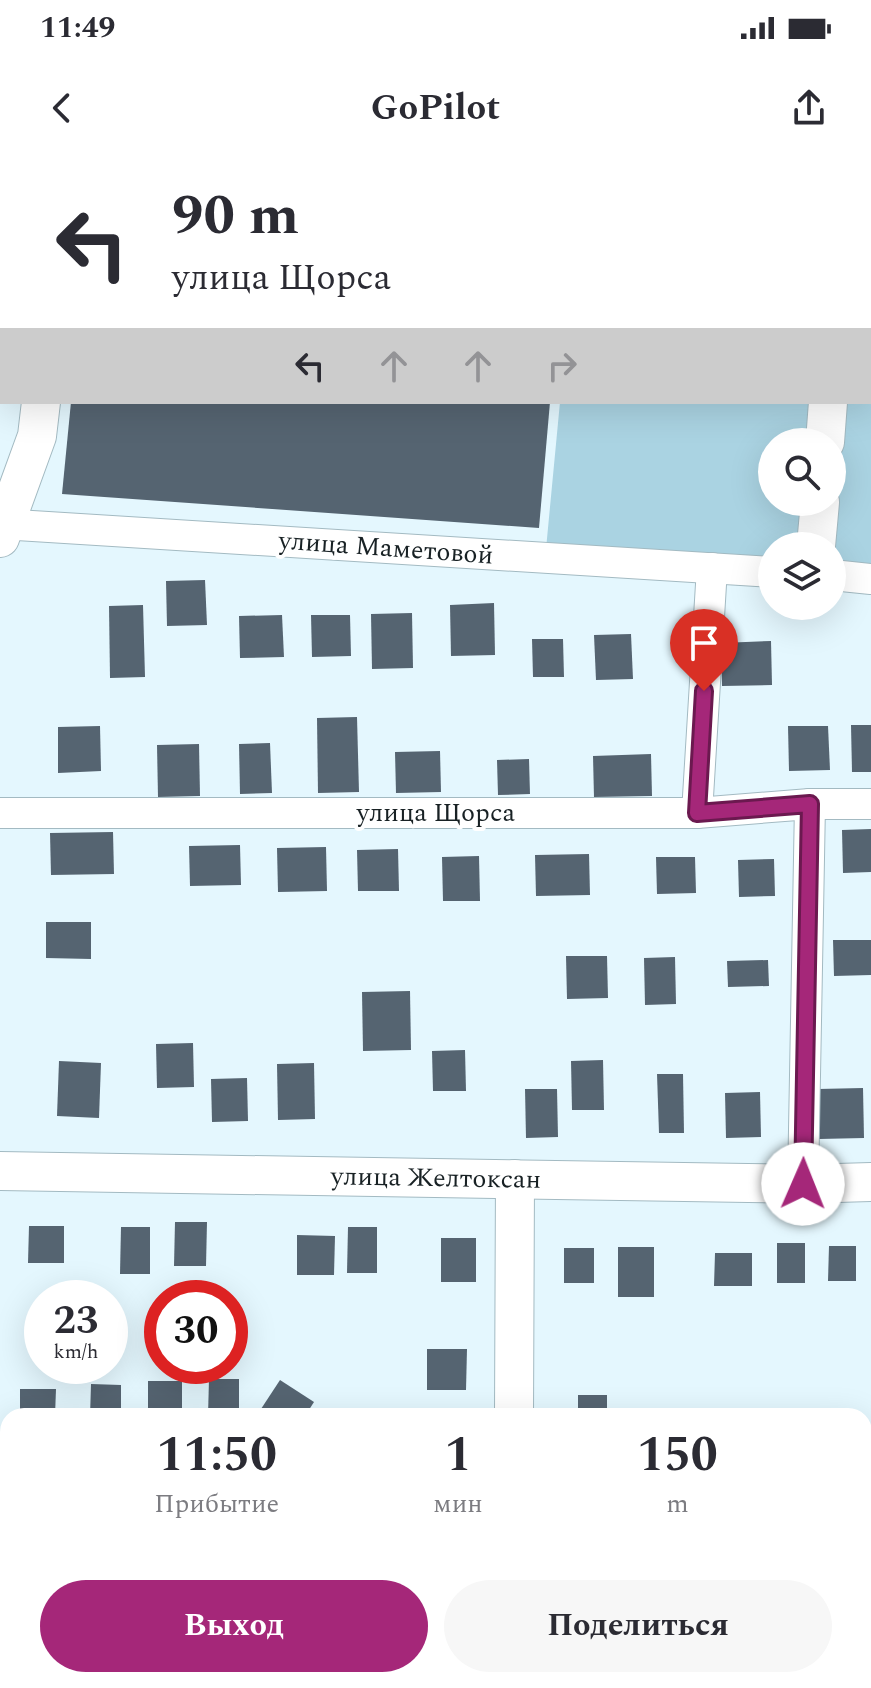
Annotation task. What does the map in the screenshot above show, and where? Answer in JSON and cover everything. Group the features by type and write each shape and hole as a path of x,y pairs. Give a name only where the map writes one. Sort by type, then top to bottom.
{"street":[{"path":"2,529 37,436 41,404"},
{"path":"826,428 828,404"},
{"name":"улица Маметовой","path":"2,529 758,571"},
{"path":"697,813 712,568"},
{"path":"846,576 871,579"},
{"path":"803,1184 810,804"},
{"name":"улица Щорса","path":"0,813 697,813 810,804 871,804"},
{"name":"улица Желтоксан","path":"0,1171 803,1184 871,1182"},
{"path":"514,1408 515,1179"}],"shaded area":[{"path":"560,404 816,404 815,428 758,428 758,516 811,516 809,532 758,532 758,561 546,549"},
{"path":"844,404 871,404 871,576 846,573 846,532 830,532 832,516 846,516 846,428 841,428"}],"building":[{"path":"71,404 550,404 539,528 62,494"},
{"path":"205,580 207,625 167,626 166,581"},
{"path":"494,603 495,655 451,656 450,605"},
{"path":"143,605 145,677 110,678 109,606"},
{"path":"412,613 413,668 372,669 371,614"},
{"path":"282,615 284,657 240,658 239,616"},
{"path":"311,615 350,615 351,656 312,657"},
{"path":"631,634 633,679 596,680 594,635"},
{"path":"532,639 563,639 564,677 533,677"},
{"path":"771,641 772,685 722,686 721,643"},
{"path":"357,717 359,792 318,793 317,718"},
{"path":"851,725 871,725 871,772 852,772"},
{"path":"100,726 101,771 58,773 58,727"},
{"path":"788,726 828,726 830,770 789,771"},
{"path":"270,743 272,793 240,794 239,744"},
{"path":"199,744 200,796 158,797 157,745"},
{"path":"440,751 441,792 396,793 395,752"},
{"path":"651,754 652,796 594,797 593,756"},
{"path":"529,759 530,794 498,795 497,760"},
{"path":"871,829 871,872 843,873 842,830"},
{"path":"113,832 114,874 51,875 50,833"},
{"path":"240,845 241,885 190,886 189,846"},
{"path":"326,847 327,891 278,892 277,848"},
{"path":"398,849 399,891 358,891 357,850"},
{"path":"589,854 590,895 536,896 535,855"},
{"path":"479,856 480,901 443,901 442,857"},
{"path":"656,857 695,857 696,893 657,894"},
{"path":"774,859 775,896 739,897 738,860"},
{"path":"46,922 91,922 91,959 46,958"},
{"path":"833,940 871,940 871,975 834,976"},
{"path":"566,956 607,956 608,998 567,999"},
{"path":"675,957 676,1004 645,1005 644,958"},
{"path":"768,960 769,986 728,987 727,961"},
{"path":"410,991 411,1050 363,1051 362,992"},
{"path":"193,1043 194,1087 157,1088 156,1044"},
{"path":"465,1050 466,1091 433,1091 432,1051"},
{"path":"603,1060 604,1110 572,1110 571,1061"},
{"path":"59,1061 101,1063 99,1118 57,1116"},
{"path":"314,1063 315,1119 278,1120 277,1064"},
{"path":"657,1074 683,1074 684,1133 659,1133"},
{"path":"247,1078 248,1121 212,1122 211,1079"},
{"path":"863,1088 864,1138 819,1139 818,1089"},
{"path":"525,1089 557,1089 558,1137 526,1138"},
{"path":"760,1092 761,1137 726,1138 725,1093"},
{"path":"175,1222 207,1222 206,1266 174,1266"},
{"path":"29,1226 64,1226 64,1263 28,1263"},
{"path":"121,1227 150,1227 150,1274 120,1274"},
{"path":"348,1227 377,1227 377,1273 347,1273"},
{"path":"297,1235 335,1236 334,1275 297,1275"},
{"path":"441,1238 476,1238 476,1282 441,1282"},
{"path":"777,1243 805,1243 805,1283 777,1283"},
{"path":"829,1246 856,1246 856,1281 828,1281"},
{"path":"618,1247 654,1247 654,1297 618,1297"},
{"path":"564,1248 594,1248 594,1283 564,1283"},
{"path":"715,1253 752,1253 752,1286 714,1286"},
{"path":"427,1349 467,1349 466,1390 427,1390"},
{"path":"280,1380 314,1402 310,1408 262,1408"},
{"path":"91,1384 121,1385 121,1408 90,1408"},
{"path":"148,1384 182,1384 182,1408 148,1408"},
{"path":"209,1384 239,1384 239,1408 208,1408"},
{"path":"20,1389 56,1389 55,1408 20,1408"},
{"path":"578,1395 607,1395 607,1408 578,1408"}],"route":[{"path":"704,691 697,813 810,804 803,1184"}]}
